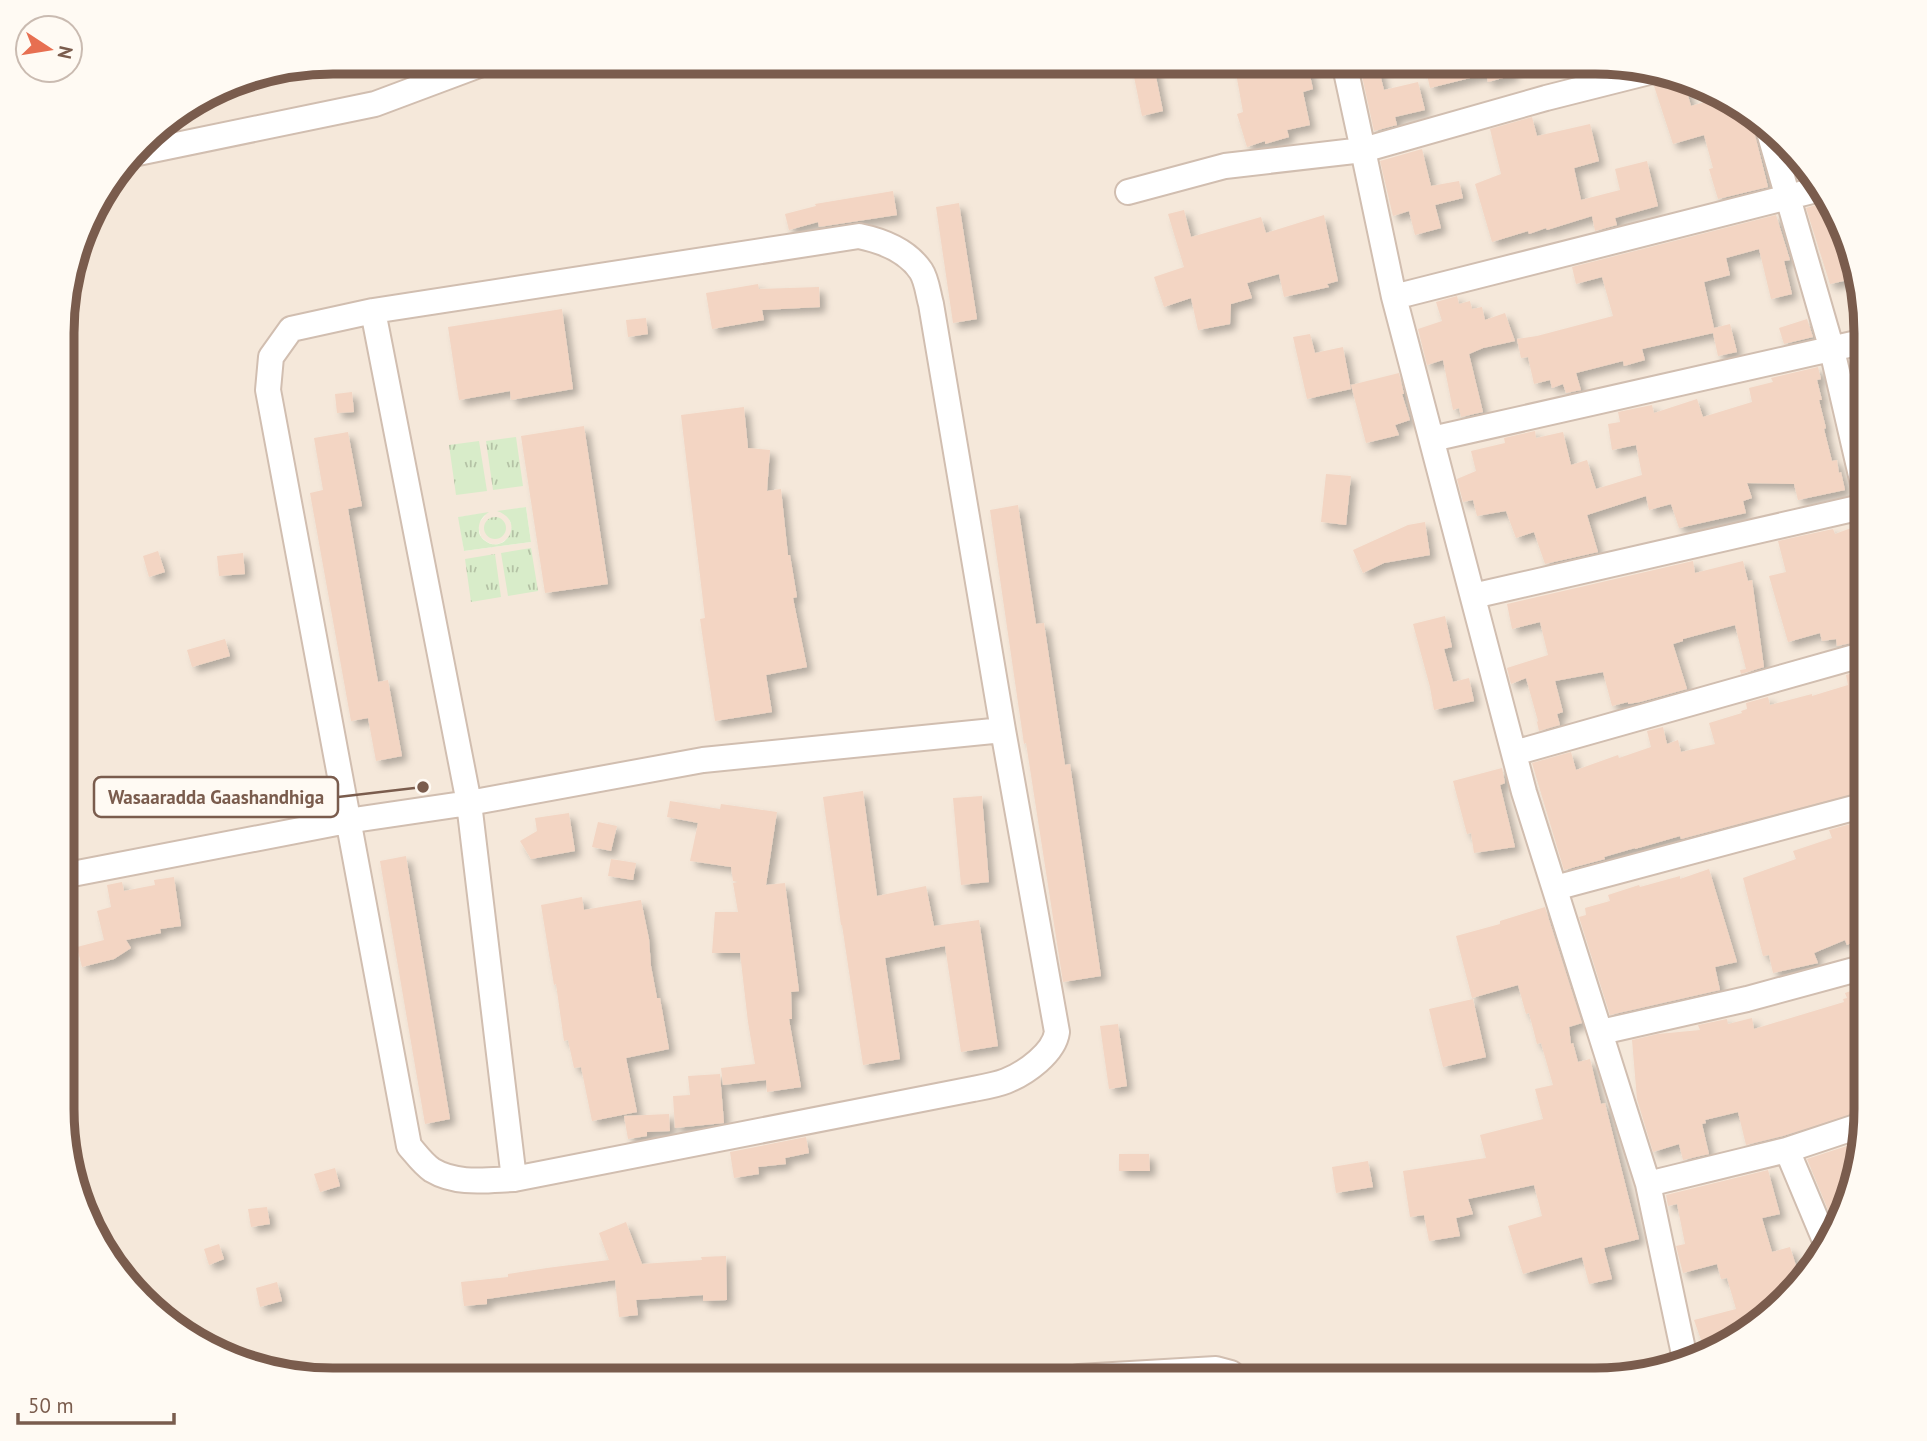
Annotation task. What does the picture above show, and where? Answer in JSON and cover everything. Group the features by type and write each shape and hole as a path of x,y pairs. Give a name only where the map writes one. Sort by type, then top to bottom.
{"street":[{"path":"147,151 375,104 455,74"},
{"path":"1346,74 1394,297 1524,792 1648,1184 1684,1352"},
{"path":"1128,192 1225,166 1363,150 1632,76"},
{"path":"1773,145 1832,350 1854,445"},
{"path":"1394,297 1811,191"},
{"path":"859,236 880,240 907,255 922,273 931,304 1057,1032 1054,1044 1032,1066 1007,1081 973,1089 514,1179 461,1181 433,1171 409,1146 268,390 271,357 291,329 373,311 859,236"},
{"path":"373,311 469,803 514,1179"},
{"path":"1432,439 1854,344"},
{"path":"1473,596 1854,509"},
{"path":"1514,753 1854,657"},
{"path":"74,874 347,821 469,803 703,760 1003,730"},
{"path":"1555,888 1854,808"},
{"path":"1601,1031 1747,999 1854,970"},
{"path":"1648,1184 1787,1150 1853,1128"},
{"path":"1787,1150 1822,1233"}],"shaded area":[{"path":"315,74 1612,74 1645,78 1694,93 1724,108 1752,127 1778,149 1800,175 1827,218 1845,265 1854,332 1854,1109 1849,1159 1840,1192 1819,1238 1800,1266 1778,1292 1752,1314 1709,1341 1662,1359 1595,1368 332,1368 282,1363 249,1354 203,1333 175,1314 149,1292 108,1238 93,1208 82,1176 74,1126 74,315 78,282 93,233 117,189 149,149 189,117 233,93 282,78","holes":["526,507 531,542 464,551 459,517 487,513 479,523 479,530 481,537 494,545 507,539 511,533 509,519 499,512"]}],"green space":[{"path":"516,437 523,486 493,490 486,441"},
{"path":"479,441 487,491 456,495 449,445"},
{"path":"526,507 531,542 464,551 458,517 489,512 480,522 479,533 484,540 499,544 509,536 511,529 506,516 497,511"},
{"path":"495,517 503,520 506,528 503,536 495,539 487,536 484,528 487,520"},
{"path":"531,548 538,591 508,596 501,553"},
{"path":"495,554 501,597 471,602 465,559"}],"building":[{"path":"1133,74 1155,74 1163,111 1142,116"},
{"path":"1236,74 1310,74 1313,89 1303,92 1310,125 1287,130 1289,137 1247,147 1237,114 1243,112"},
{"path":"1362,74 1380,74 1384,90 1418,82 1425,110 1395,117 1397,125 1374,131"},
{"path":"1427,74 1486,74 1430,88"},
{"path":"1486,74 1514,74 1514,75 1488,82"},
{"path":"1661,82 1686,90 1691,106 1710,101 1726,109 1728,116 1734,114 1741,119 1743,125 1748,124 1753,128 1768,187 1718,199 1709,169 1713,168 1704,135 1673,144 1654,86"},
{"path":"1532,117 1537,136 1590,124 1599,161 1574,168 1581,200 1620,190 1615,169 1647,161 1658,206 1615,218 1617,225 1595,231 1592,216 1547,230 1546,228 1529,234 1528,231 1492,242 1475,184 1501,174 1490,129"},
{"path":"1422,149 1431,186 1459,181 1463,198 1435,205 1441,228 1415,235 1409,211 1393,216 1380,161"},
{"path":"893,191 897,215 819,227 818,222 789,230 785,214 816,206 815,204"},
{"path":"959,203 977,319 953,323 936,207"},
{"path":"1819,204 1840,249 1848,280 1830,284 1806,208"},
{"path":"1184,210 1191,237 1261,217 1266,233 1324,215 1338,281 1327,284 1329,287 1284,297 1279,274 1247,283 1252,298 1231,304 1230,324 1198,330 1191,298 1164,307 1154,277 1184,267 1168,214"},
{"path":"1776,215 1790,260 1784,261 1792,294 1771,299 1759,249 1726,258 1730,275 1704,282 1714,328 1730,324 1737,352 1718,356 1713,333 1642,349 1645,360 1624,366 1623,361 1576,373 1581,390 1566,393 1563,384 1552,388 1550,380 1534,384 1528,357 1521,358 1517,339 1613,316 1602,277 1576,284 1572,267"},
{"path":"758,284 759,289 819,287 820,307 762,310 764,320 712,329 706,293"},
{"path":"1457,296 1459,304 1470,301 1472,309 1482,307 1485,320 1505,313 1515,341 1469,354 1483,412 1461,417 1459,408 1453,410 1443,360 1427,365 1418,329 1442,321 1436,302"},
{"path":"562,309 573,389 511,400 510,391 459,400 448,327"},
{"path":"646,318 648,334 628,337 626,320"},
{"path":"1807,319 1813,337 1784,344 1779,328"},
{"path":"1310,334 1315,353 1343,347 1351,389 1307,399 1293,337"},
{"path":"1818,367 1821,379 1817,380 1826,428 1824,429 1832,461 1837,460 1845,490 1798,500 1794,484 1747,483 1752,498 1743,501 1746,513 1679,528 1671,504 1649,510 1646,496 1587,515 1598,552 1545,564 1534,532 1516,538 1506,511 1477,516 1473,500 1463,502 1457,479 1476,471 1471,451 1505,443 1504,438 1535,431 1536,438 1563,432 1571,465 1587,460 1596,489 1642,475 1636,445 1612,450 1608,424 1620,422 1618,412 1652,405 1654,413 1697,399 1703,417 1752,402 1749,388 1773,382 1771,378"},
{"path":"1399,373 1410,420 1395,425 1399,435 1366,443 1351,385"},
{"path":"352,392 354,412 337,413 335,394"},
{"path":"744,407 748,448 770,450 767,491 781,489 788,555 797,597 793,598 807,667 766,675 772,712 715,721 700,619 705,618 681,415"},
{"path":"584,426 608,584 545,593 521,436"},
{"path":"348,432 362,506 348,509 378,682 388,680 402,756 376,761 368,718 351,721 310,493 323,490 314,438"},
{"path":"1326,474 1351,476 1346,525 1321,522"},
{"path":"1018,505 1036,624 1044,623 1065,765 1070,764 1101,976 1063,982 1026,743 1024,744 990,510"},
{"path":"1425,522 1430,555 1384,563 1363,573 1353,550 1408,525"},
{"path":"1854,527 1854,642 1837,646 1836,639 1822,641 1820,633 1788,642 1769,576 1786,572 1778,541 1833,529 1835,534"},
{"path":"158,551 165,572 149,577 143,556"},
{"path":"243,553 245,574 219,576 217,556"},
{"path":"1693,561 1695,573 1743,561 1748,581 1752,580 1764,667 1741,674 1740,670 1746,669 1735,625 1683,639 1673,644 1687,689 1640,702 1612,706 1603,672 1555,681 1563,712 1557,714 1560,725 1539,731 1526,678 1511,684 1507,668 1548,655 1540,622 1512,629 1507,604"},
{"path":"1445,616 1452,647 1444,649 1453,682 1469,678 1474,701 1434,710 1413,624"},
{"path":"225,639 230,656 192,667 187,650"},
{"path":"1854,672 1854,794 1681,839 1680,836 1564,870 1532,763 1571,752 1576,770 1651,747 1647,731 1663,727 1667,744 1678,740 1681,752 1715,744 1709,723 1742,713 1741,711 1747,709 1746,703 1768,697 1770,705 1812,696 1848,685 1846,675"},
{"path":"1502,768 1505,783 1500,785 1515,847 1474,853 1471,833 1467,834 1453,781"},
{"path":"863,791 877,896 926,886 934,926 979,920 998,1046 961,1052 945,946 885,958 900,1059 863,1065 823,797"},
{"path":"982,796 989,882 961,885 953,798"},
{"path":"670,801 720,809 721,804 777,812 766,885 785,883 799,991 791,992 792,1019 789,1019 801,1087 767,1092 766,1080 723,1085 721,1068 755,1064 740,953 712,953 715,912 738,912 733,883 738,882 733,881 731,867 690,861 698,823 667,817"},
{"path":"569,813 575,851 531,859 520,841 537,831 535,818"},
{"path":"598,822 617,826 611,851 592,847"},
{"path":"1854,823 1854,942 1847,945 1845,940 1814,953 1818,963 1773,973 1769,955 1763,956 1743,878 1796,859 1793,851 1832,838 1829,830"},
{"path":"406,856 450,1119 425,1124 380,861"},
{"path":"611,859 636,863 633,880 608,876"},
{"path":"1709,869 1737,962 1715,967 1720,990 1610,1015 1579,917 1586,915 1585,908 1610,901 1608,895 1639,885 1640,887 1680,876 1680,879"},
{"path":"174,877 181,926 160,929 161,933 126,940 131,948 114,959 82,967 77,947 104,940 97,911 111,907 107,885 122,882 124,891 155,885 154,880"},
{"path":"582,897 584,910 641,900 657,998 660,998 669,1049 626,1058 637,1112 592,1121 581,1067 574,1068 568,1040 564,1041 541,905"},
{"path":"1545,907 1582,1023 1569,1027 1571,1044 1573,1043 1578,1062 1590,1059 1601,1104 1605,1103 1639,1239 1604,1248 1612,1279 1589,1284 1582,1257 1523,1274 1508,1226 1542,1216 1534,1185 1468,1199 1473,1214 1456,1218 1460,1236 1429,1241 1424,1215 1410,1217 1403,1171 1486,1158 1480,1135 1543,1119 1535,1089 1553,1085 1541,1043 1537,1044 1518,985 1472,998 1456,936 1500,924 1500,921"},
{"path":"1854,990 1854,1114 1746,1145 1738,1112 1705,1120 1706,1123 1702,1124 1709,1154 1683,1160 1679,1144 1653,1152 1637,1099 1632,1040 1658,1034 1700,1030 1698,1025 1727,1019 1728,1024 1752,1018 1754,1029 1844,1002 1843,999 1847,998 1845,993"},
{"path":"1473,999 1486,1057 1443,1067 1429,1009"},
{"path":"1118,1024 1127,1086 1109,1089 1100,1026"},
{"path":"720,1074 724,1123 675,1128 673,1096 690,1095 688,1076"},
{"path":"669,1114 670,1131 647,1132 647,1136 628,1139 624,1116"},
{"path":"806,1137 809,1153 785,1158 786,1164 758,1167 759,1174 734,1178 730,1152"},
{"path":"1851,1145 1845,1176 1830,1216 1807,1159"},
{"path":"1119,1154 1149,1154 1150,1171 1119,1171"},
{"path":"1368,1161 1373,1187 1336,1193 1332,1167"},
{"path":"335,1168 340,1186 320,1192 314,1174"},
{"path":"1768,1170 1780,1214 1762,1218 1772,1252 1790,1247 1797,1269 1778,1292 1752,1314 1702,1344 1694,1320 1736,1309 1727,1278 1721,1279 1717,1264 1683,1273 1676,1246 1685,1244 1677,1204 1668,1206 1666,1195"},
{"path":"267,1207 270,1224 251,1227 248,1209"},
{"path":"626,1222 642,1264 726,1256 727,1300 703,1301 703,1295 636,1300 638,1315 619,1317 615,1280 487,1299 487,1304 464,1306 461,1282 609,1260 599,1233"},
{"path":"219,1244 224,1259 209,1265 204,1249"},
{"path":"277,1282 282,1301 260,1307 256,1288"}],"place":[{"name":"Wasaaradda Gaashandhiga","path":"423,787"}]}
